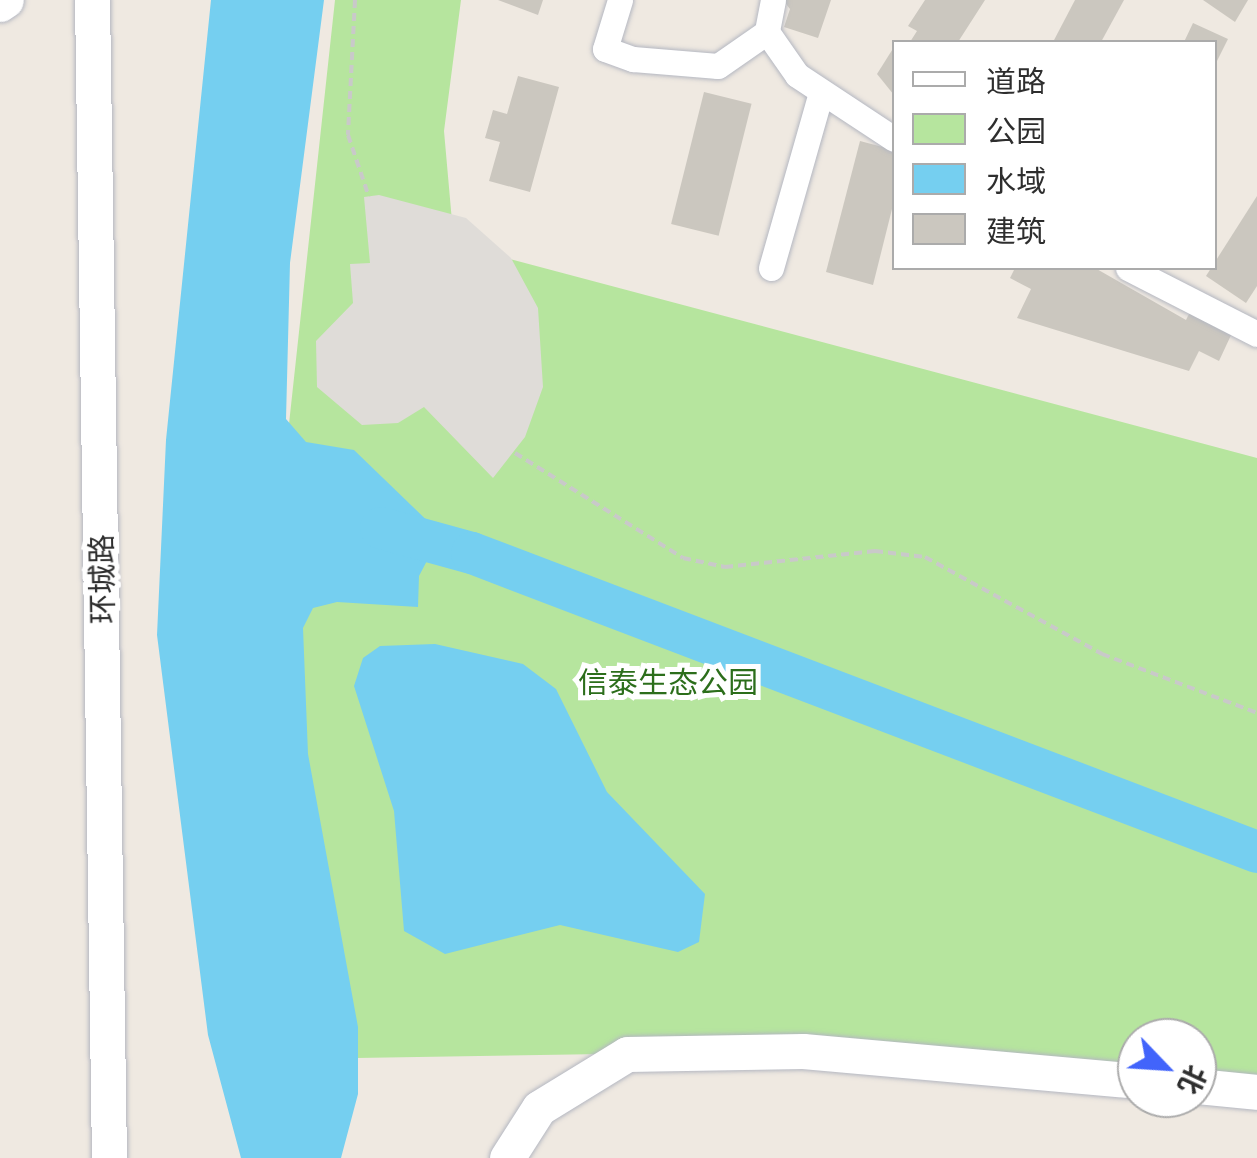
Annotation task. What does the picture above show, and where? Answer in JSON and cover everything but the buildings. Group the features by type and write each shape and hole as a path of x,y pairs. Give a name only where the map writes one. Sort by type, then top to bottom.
{"street":[{"name":"环城路","path":"92,0 108,1158"},
{"path":"620,0 605,48 634,59 718,66 768,32"},
{"path":"773,0 768,32 796,75 892,139"},
{"path":"771,268 821,92"},
{"path":"1132,270 1257,334"},
{"path":"507,1158 539,1108 627,1054 803,1050 1117,1079"},
{"path":"1217,1088 1257,1092"}],"path":[{"path":"355,0 348,134 369,196"},
{"path":"515,453 684,558 726,566 875,551 925,557 1102,654 1257,713"}],"green space":[{"name":"信泰生态公园","path":"335,0 461,0 444,131 454,244 1257,458 1257,1092 1217,1088 1217,1018 1117,1018 1117,1079 803,1051 356,1058 299,788 289,424"}],"shaded area":[{"path":"379,195 466,218 511,258 538,308 543,387 525,437 493,478 424,407 398,423 362,425 317,387 316,341 353,303 350,264 370,263 364,197"}],"water":[{"path":"211,0 324,0 290,263 286,419 306,442 354,450 441,534 419,576 418,607 337,602 313,608 303,628 308,754 358,1027 358,1094 341,1158 241,1158 208,1035 157,635 166,440"},
{"path":"435,644 523,664 556,689 607,792 705,894 699,942 678,952 560,925 445,954 404,931 394,811 354,686 363,658 380,646"}],"waterway":[{"path":"381,528 472,553 1257,852"}]}
